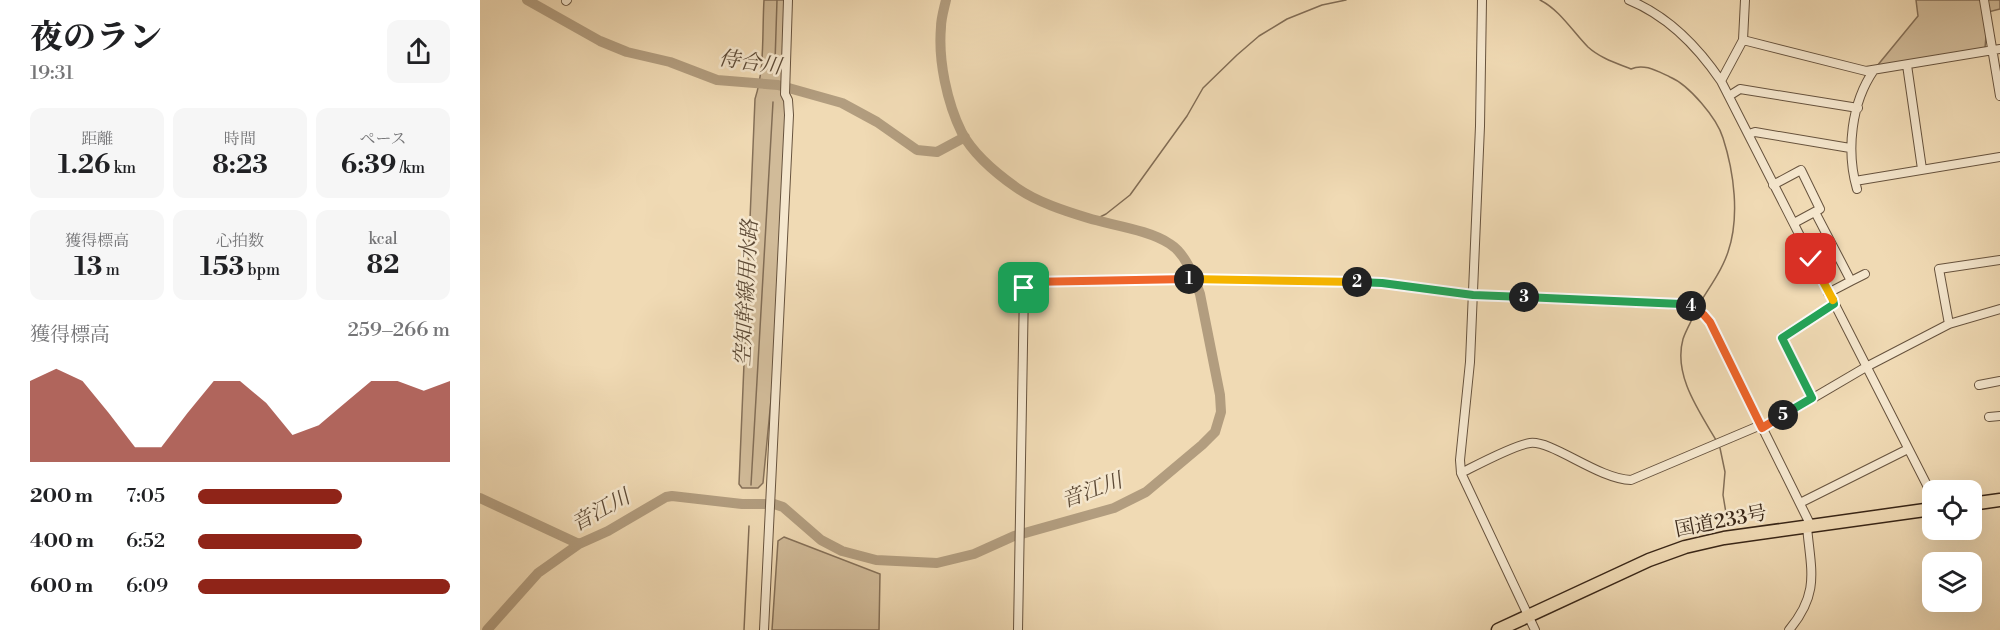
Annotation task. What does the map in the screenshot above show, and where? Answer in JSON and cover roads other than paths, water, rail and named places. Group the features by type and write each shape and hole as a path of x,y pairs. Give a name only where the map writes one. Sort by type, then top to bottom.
{"highway":[{"path":"1982,502 2000,500"},
{"name":"国道233号","path":"1498,630 1649,560 1686,547 1724,538 1922,510"}],"street":[{"path":"764,630 789,115 788,100 784,94 788,0"},
{"path":"1482,0 1480,126 1473,295 1466,414 1460,460 1461,473 1535,630"},
{"path":"1629,0 1641,5 1682,34 1709,63 1721,81 1924,480"},
{"path":"1721,81 1743,40 1744,0"},
{"path":"1984,0 1996,50 2000,96"},
{"path":"1743,40 1857,69 1874,70 1996,50"},
{"path":"1907,65 1922,169"},
{"path":"1874,70 1858,108 1851,137 1850,148 1856,185 1922,169 2000,157"},
{"path":"1729,96 1740,89 1858,108"},
{"path":"1749,134 1755,132 1850,148"},
{"path":"1773,185 1801,170 1820,209 1794,223"},
{"path":"1815,212 1851,281"},
{"path":"1949,324 1939,269 2000,260"},
{"path":"1828,292 1865,274"},
{"path":"1018,630 1024,288 1028,282 1189,279 1382,283 1473,295 1690,305 1710,322 1800,503 1809,526 1813,582 1803,613 1789,630"},
{"path":"1812,398 1782,338 1834,304"},
{"path":"1461,473 1518,447 1533,443 1550,448 1609,476 1631,480 1761,426 1949,324 2000,309"},
{"path":"1979,385 2000,381"},
{"path":"1989,417 2000,416"},
{"path":"1800,503 1908,449"}],"waterway":[{"name":"侍合川","path":"527,0 600,41 627,52 670,62 717,80 778,85 842,103 877,122 917,150 937,152 965,137"},
{"name":"空知幹線用水路","path":"775,62 777,0"},
{"name":"音江川","path":"487,630 538,573 579,544 608,531 666,497 742,504 774,504 783,507 821,540 842,551 876,560 937,563 974,554 1014,536 1114,508 1146,492 1215,432 1221,412 1220,395 1200,294 1185,260 1176,248 1162,239 1130,228 1097,221 1033,198 1009,183 979,156 962,133 945,81 940,40 946,0"},
{"path":"1096,219 1130,195 1187,116 1203,88 1237,55 1259,36 1287,19 1322,5 1346,0"},
{"path":"1540,0 1554,9 1588,47 1608,60 1631,69 1650,68 1677,81 1701,103 1720,130 1733,180 1734,224 1725,259 1699,304"},
{"name":"空知幹線用水路","path":"751,485 773,102"},
{"path":"1695,313 1683,339 1682,366 1689,392 1716,440"},
{"path":"1720,448 1725,472 1723,495 1726,513 1734,525"},
{"path":"480,498 579,544"},
{"name":"空知幹線用水路","path":"744,630 749,526"}]}
